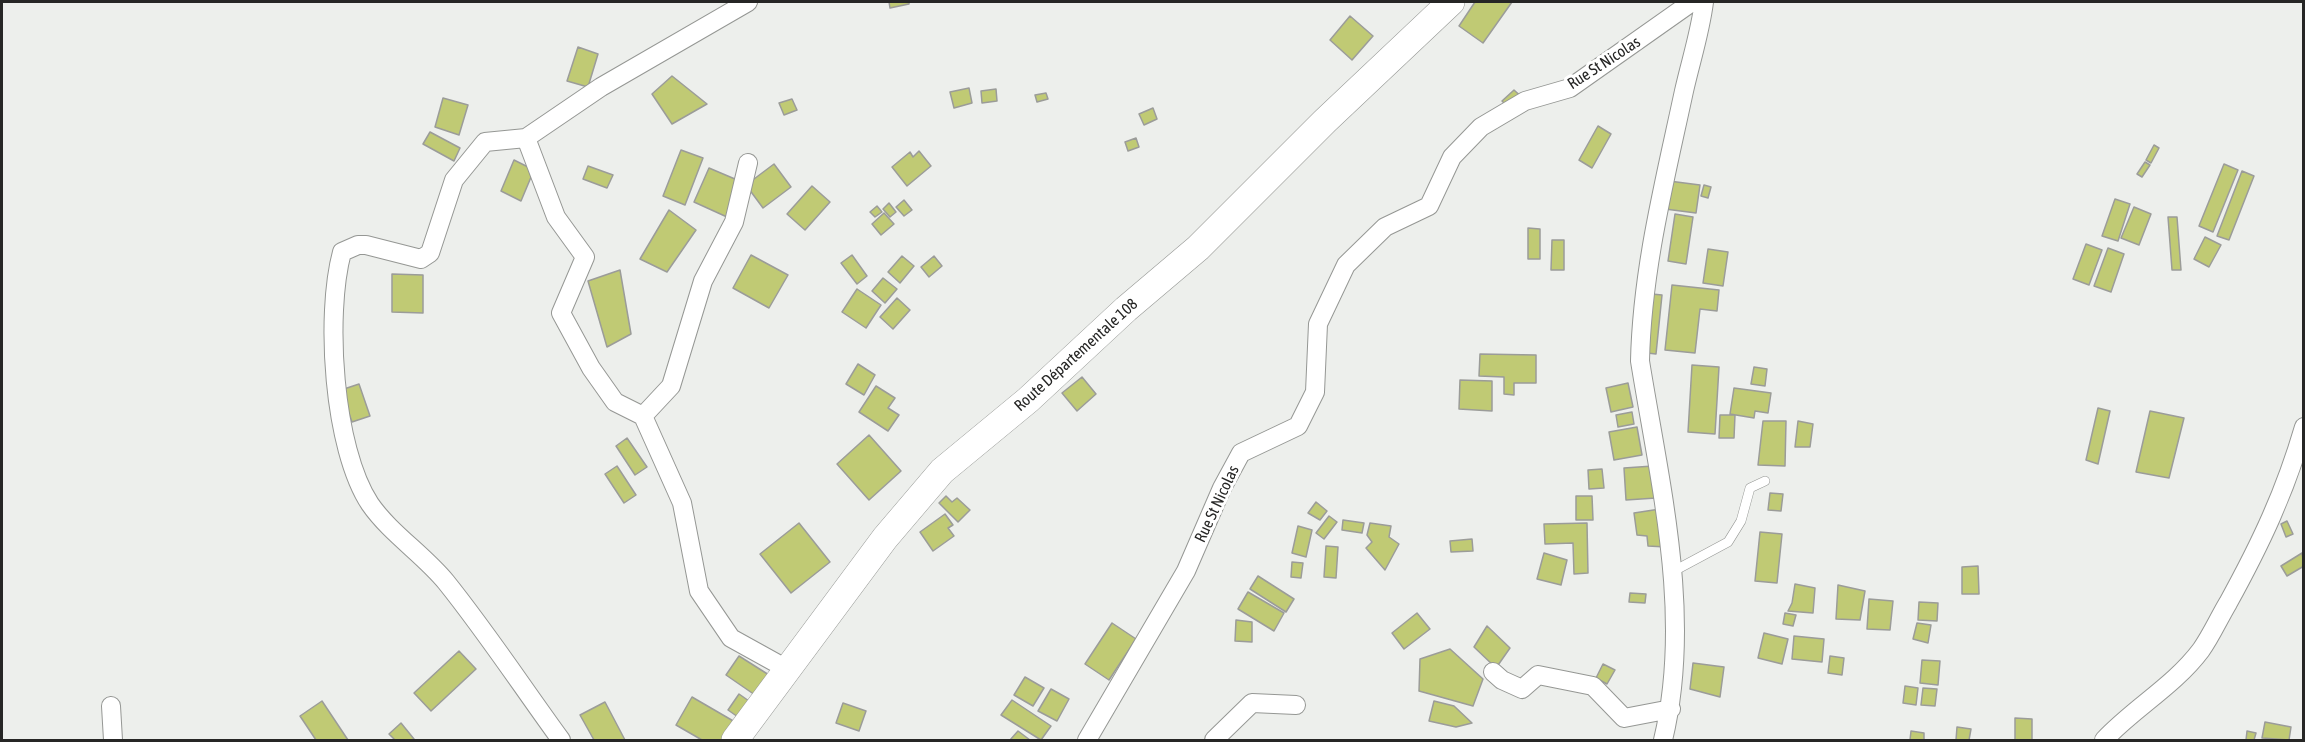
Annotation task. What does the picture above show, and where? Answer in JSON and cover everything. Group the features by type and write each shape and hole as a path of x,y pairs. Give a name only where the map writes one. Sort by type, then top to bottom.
{"main road":[{"name":"Route Départementale 108","path":"735,741 885,538 942,471 1028,400 1126,309 1198,248 1325,121 1451,2"}],"street":[{"path":"561,741 445,581 370,504 348,459 334,362 335,278 342,252 358,245 421,259 430,253 454,180 485,142 526,138 600,87 748,2"},
{"name":"Rue St Nicolas","path":"1088,741 1186,570 1222,488 1241,453 1298,426 1315,392 1318,324 1346,265 1385,227 1429,207 1452,157 1481,128 1525,100 1570,88 1692,2"},
{"path":"1663,741 1671,709 1675,648 1672,572 1640,361 1641,330 1651,245 1686,85 1700,34 1704,2"},
{"path":"526,138 556,217 585,257 561,313 591,368 615,402 643,416 682,503 699,591 731,638 787,669"},
{"path":"643,416 671,386 703,280 734,222 748,163"},
{"path":"2104,741 2119,724 2170,683 2201,650 2265,537 2304,427"},
{"path":"1493,672 1502,680 1522,689 1538,675 1593,686 1624,718 1671,709"},
{"path":"1214,741 1252,703 1296,705"},
{"path":"111,706 113,741"}],"lane":[{"path":"1672,572 1728,542 1741,521 1750,488 1765,481"}],"building":[{"path":"889,2 909,2 909,4 890,8"},
{"path":"1475,2 1512,2 1483,43 1459,26"},
{"path":"1350,16 1373,36 1352,60 1330,40"},
{"path":"578,47 598,54 588,87 567,81"},
{"path":"672,76 707,104 672,124 652,94"},
{"path":"969,88 972,103 954,108 950,92"},
{"path":"996,89 997,101 982,103 981,91"},
{"path":"1514,90 1525,100 1513,112 1502,101"},
{"path":"1046,93 1048,99 1037,102 1035,95"},
{"path":"443,98 468,105 459,135 435,127"},
{"path":"792,99 797,110 784,115 779,103"},
{"path":"1153,108 1157,119 1144,125 1139,114"},
{"path":"1598,126 1611,134 1592,168 1579,160"},
{"path":"430,132 460,148 454,161 423,144"},
{"path":"1136,138 1139,147 1128,151 1125,142"},
{"path":"2154,145 2159,148 2151,163 2146,160"},
{"path":"681,150 703,158 685,205 663,196"},
{"path":"919,151 931,166 907,186 892,167 910,152 913,157"},
{"path":"514,160 534,170 521,201 501,191"},
{"path":"2145,162 2150,165 2142,177 2137,174"},
{"path":"774,164 791,187 763,208 746,185"},
{"path":"2224,164 2238,170 2213,232 2199,226"},
{"path":"588,166 613,175 607,188 583,179"},
{"path":"709,168 742,182 727,217 694,202"},
{"path":"2242,171 2254,176 2229,240 2217,236"},
{"path":"1669,181 1700,185 1696,213 1665,209"},
{"path":"1704,185 1711,187 1708,198 1701,196"},
{"path":"812,186 830,202 805,230 787,214"},
{"path":"2115,199 2130,204 2118,241 2102,236"},
{"path":"904,200 912,210 904,216 896,207"},
{"path":"889,203 896,212 890,217 883,209"},
{"path":"877,206 882,212 875,217 870,212"},
{"path":"2134,207 2151,214 2139,245 2121,238"},
{"path":"669,210 696,230 667,272 640,259"},
{"path":"884,213 894,224 881,235 872,224"},
{"path":"1675,214 1693,217 1686,264 1668,261"},
{"path":"2168,217 2177,217 2181,270 2172,270"},
{"path":"1528,228 1540,229 1540,259 1528,259"},
{"path":"2205,237 2221,245 2209,267 2194,259"},
{"path":"1552,240 1564,240 1564,270 1551,270"},
{"path":"2086,244 2102,250 2089,285 2073,279"},
{"path":"2108,248 2124,254 2111,292 2094,286"},
{"path":"1708,249 1728,252 1723,286 1703,283"},
{"path":"751,255 788,275 769,308 733,288"},
{"path":"852,255 867,276 857,284 841,263"},
{"path":"902,256 914,266 900,283 888,272"},
{"path":"934,256 942,266 929,277 921,267"},
{"path":"620,270 631,334 607,347 588,281"},
{"path":"392,274 423,275 423,313 392,312"},
{"path":"883,278 897,289 885,303 872,291"},
{"path":"1672,285 1719,290 1717,311 1700,309 1695,353 1665,350"},
{"path":"857,289 881,305 866,328 842,312"},
{"path":"1652,294 1662,295 1656,354 1647,353"},
{"path":"897,298 910,310 893,329 880,317"},
{"path":"1480,354 1536,355 1536,383 1514,383 1514,395 1504,394 1504,377 1479,376"},
{"path":"858,364 875,375 864,395 846,384"},
{"path":"1692,365 1719,367 1715,434 1688,432"},
{"path":"1754,367 1767,369 1765,386 1751,384"},
{"path":"1082,377 1096,394 1077,411 1062,393"},
{"path":"1460,380 1492,381 1492,411 1459,409"},
{"path":"1628,383 1633,407 1611,412 1606,388"},
{"path":"359,384 370,416 352,422 341,390"},
{"path":"876,386 895,398 888,408 899,415 888,431 859,412"},
{"path":"1734,388 1771,393 1768,413 1755,411 1754,418 1730,414"},
{"path":"2098,408 2110,411 2098,464 2086,460"},
{"path":"2150,411 2184,418 2169,478 2136,472"},
{"path":"1632,412 1634,424 1618,427 1616,415"},
{"path":"1720,415 1735,415 1734,438 1719,438"},
{"path":"1763,421 1786,421 1785,466 1758,465"},
{"path":"1798,421 1813,424 1810,447 1795,447"},
{"path":"1637,427 1642,455 1614,460 1609,432"},
{"path":"869,435 901,471 869,500 837,464"},
{"path":"627,438 647,467 635,475 616,446"},
{"path":"617,466 636,495 624,503 605,474"},
{"path":"1653,466 1656,498 1626,500 1624,468"},
{"path":"1602,469 1604,488 1589,489 1588,470"},
{"path":"1770,493 1783,494 1781,511 1768,510"},
{"path":"946,496 952,502 957,498 970,510 958,522 939,503"},
{"path":"1576,496 1592,496 1593,520 1576,520"},
{"path":"1316,502 1327,511 1320,520 1308,513"},
{"path":"1660,509 1666,547 1648,546 1647,536 1637,535 1634,513"},
{"path":"945,514 953,525 948,528 954,536 933,551 920,532"},
{"path":"1329,516 1337,522 1324,539 1316,533"},
{"path":"1343,520 1364,523 1362,533 1342,530"},
{"path":"2287,521 2293,534 2286,537 2281,524"},
{"path":"799,523 830,562 791,593 760,554"},
{"path":"1370,523 1391,526 1389,537 1399,544 1385,570 1366,548 1372,542 1367,535"},
{"path":"1587,523 1588,573 1574,574 1573,543 1545,544 1544,524"},
{"path":"1298,526 1312,530 1306,557 1292,553"},
{"path":"1760,532 1782,534 1777,583 1755,581"},
{"path":"1472,539 1473,551 1451,552 1450,541"},
{"path":"1326,546 1338,547 1336,578 1324,577"},
{"path":"1544,553 1567,560 1561,585 1537,579"},
{"path":"2302,553 2304,566 2287,576 2281,566"},
{"path":"1292,562 1303,563 1301,578 1291,577"},
{"path":"1978,566 1979,594 1962,594 1962,567"},
{"path":"1258,576 1294,599 1286,612 1250,589"},
{"path":"1795,584 1815,588 1813,613 1788,611 1792,603"},
{"path":"1838,585 1865,591 1860,620 1836,619"},
{"path":"1248,592 1284,613 1274,631 1238,609"},
{"path":"1630,593 1646,594 1645,603 1629,602"},
{"path":"1869,599 1893,601 1890,630 1867,629"},
{"path":"1919,602 1938,603 1937,621 1918,620"},
{"path":"1417,613 1430,629 1404,649 1392,633"},
{"path":"1785,613 1796,615 1793,626 1783,624"},
{"path":"1236,620 1252,622 1252,642 1235,641"},
{"path":"1112,623 1136,639 1109,680 1085,664"},
{"path":"1917,623 1931,625 1928,643 1913,639"},
{"path":"1487,626 1510,648 1496,668 1474,647"},
{"path":"1764,633 1788,639 1782,664 1758,658"},
{"path":"1794,636 1824,639 1822,662 1792,659"},
{"path":"1450,649 1483,679 1473,706 1419,691 1420,659"},
{"path":"459,651 476,669 431,711 414,693"},
{"path":"739,656 769,675 755,695 726,675"},
{"path":"1830,656 1844,658 1842,675 1828,673"},
{"path":"1922,660 1940,661 1938,685 1920,683"},
{"path":"1693,663 1724,667 1720,697 1690,689"},
{"path":"1603,664 1615,670 1607,684 1596,678"},
{"path":"1025,677 1044,688 1033,706 1014,695"},
{"path":"1905,686 1918,688 1916,705 1903,703"},
{"path":"1923,688 1937,689 1935,706 1921,705"},
{"path":"1051,689 1069,699 1057,721 1038,711"},
{"path":"739,694 749,701 738,717 728,710"},
{"path":"692,697 735,722 724,740 702,740 676,725"},
{"path":"1012,700 1051,726 1041,740 1001,715"},
{"path":"322,701 348,740 316,740 300,716"},
{"path":"1434,701 1454,706 1472,723 1456,727 1429,721"},
{"path":"605,702 625,740 594,740 580,715"},
{"path":"843,703 866,711 859,731 836,723"},
{"path":"2015,718 2032,719 2032,740 2015,740"},
{"path":"2265,722 2291,727 2289,740 2262,738"},
{"path":"401,723 413,740 395,740 389,734"},
{"path":"1957,727 1971,729 1969,740 1956,740"},
{"path":"1018,731 1030,740 1010,740"},
{"path":"1911,731 1924,733 1924,740 1910,740"},
{"path":"2247,731 2256,733 2254,740 2246,740"}]}
